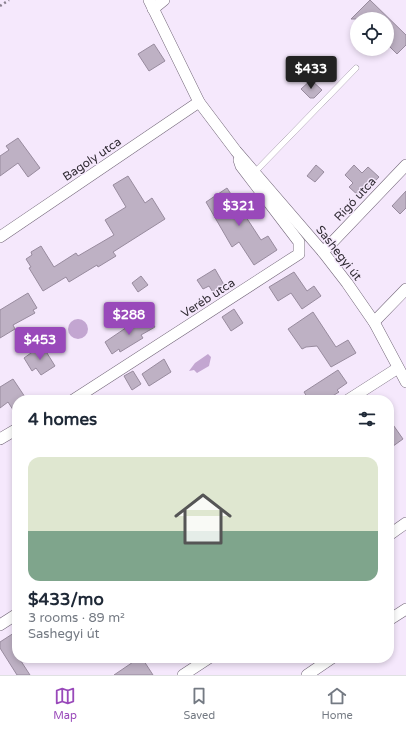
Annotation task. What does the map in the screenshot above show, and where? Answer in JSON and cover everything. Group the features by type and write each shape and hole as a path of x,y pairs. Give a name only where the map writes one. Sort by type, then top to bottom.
{"street":[{"path":"151,5 164,0"},
{"name":"Sashegyi út","path":"151,5 199,102 236,151 323,252 374,322 406,382"},
{"name":"Bagoly utca","path":"0,237 199,102"},
{"name":"Sashegyi út","path":"236,151 240,166 299,242 300,251 296,257"},
{"name":"Rigó utca","path":"323,252 406,165"},
{"name":"Veréb utca","path":"82,395 296,257"},
{"path":"374,322 406,289"},
{"path":"356,395 398,368"},
{"path":"0,439 12,432"},
{"path":"394,531 406,523"},
{"path":"394,617 406,609"},
{"path":"0,625 12,617"},
{"path":"183,675 201,663"},
{"path":"307,675 325,663"}],"lane":[{"path":"255,172 356,68"}],"path":[{"path":"0,6 9,0"}],"shaded area":[{"path":"78,319 85,322 88,329 85,336 78,339 71,336 68,329 71,322"},
{"path":"208,354 211,357 209,366 197,373 194,370 189,371 195,363"}],"building":[{"path":"370,0 382,12 358,12"},
{"path":"394,23 406,35 406,45 397,54 394,51"},
{"path":"154,44 165,61 149,71 138,54"},
{"path":"311,80 322,90 314,98 310,98 301,89"},
{"path":"18,138 40,168 28,177 18,163 0,176 0,156 9,150 6,146"},
{"path":"316,165 324,172 315,182 307,176"},
{"path":"354,165 362,173 368,167 379,177 360,197 349,187 353,183 345,175"},
{"path":"128,176 145,203 152,198 165,219 113,252 116,256 98,267 97,265 69,282 66,277 43,291 29,268 31,267 26,259 32,255 31,252 41,246 54,267 76,253 78,256 114,235 105,220 126,207 113,185"},
{"path":"227,188 261,240 268,236 277,250 254,265 239,242 232,247 206,202"},
{"path":"406,191 406,208 400,214 392,206"},
{"path":"215,269 227,290 216,297 209,286 203,289 197,280"},
{"path":"294,272 307,291 314,286 321,296 302,309 291,293 278,301 269,287"},
{"path":"141,276 148,285 138,292 132,283"},
{"path":"28,293 37,308 33,310 35,313 13,325 15,329 0,338 0,310"},
{"path":"234,309 243,323 231,331 222,317"},
{"path":"313,312 336,347 348,340 356,353 331,367 317,346 302,349 288,329"},
{"path":"148,317 155,327 141,335 143,338 120,352 119,349 112,354 105,342 133,323 135,325"},
{"path":"42,345 55,366 41,375 36,368 32,371 24,358"},
{"path":"164,359 171,372 149,386 142,374"},
{"path":"338,370 347,383 337,390 339,392 334,395 306,395 304,392"},
{"path":"133,371 141,384 132,390 124,376"},
{"path":"13,379 24,395 12,395 12,408 8,402 0,408 0,387"},
{"path":"394,426 403,439 394,445"},
{"path":"12,634 12,663 22,663 30,675 17,675 0,648 0,642"},
{"path":"132,663 145,663 153,675 114,675"}]}
